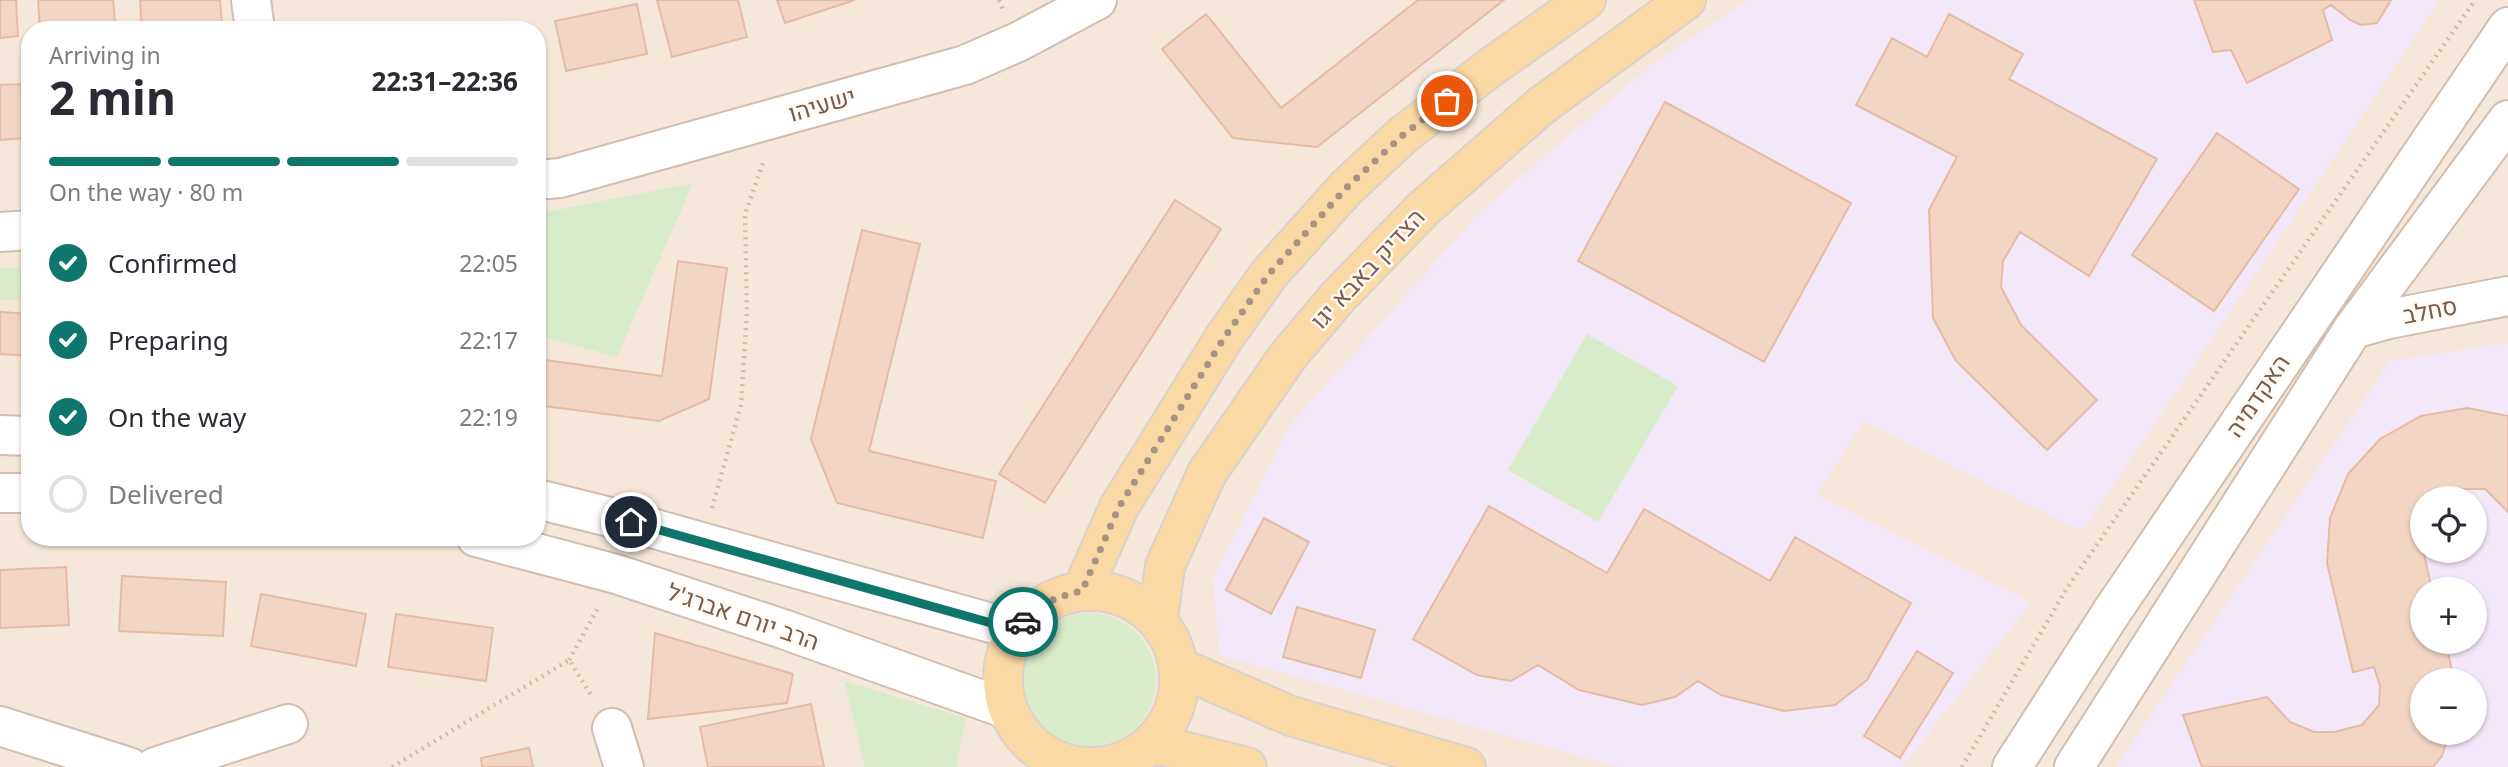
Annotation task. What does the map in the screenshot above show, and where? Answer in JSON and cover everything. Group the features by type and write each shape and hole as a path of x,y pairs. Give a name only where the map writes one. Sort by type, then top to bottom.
{"main road":[{"path":"1082,591 1119,507 1224,338 1269,274 1346,188 1403,135 1490,67 1586,0"},
{"name":"הצדיק באבא יגו","path":"1158,620 1165,566 1207,472 1288,356 1337,298 1423,209 1541,106 1686,0"},
{"path":"1082,591 1110,592 1136,603 1158,620 1175,650 1178,694 1169,721 1152,743 1134,756 1114,764 1092,767 1067,763 1015,737 1002,683 1005,655 1016,630 1029,615 1044,603 1063,595 1082,591"},
{"path":"1178,667 1291,716 1466,767"},
{"path":"1152,743 1247,767"}],"street":[{"path":"251,0 254,21"},
{"name":"ישעיהו","path":"546,179 560,178 965,65 1018,42 1097,0"},
{"name":"האקדמיה","path":"2012,767 2118,602 2508,27"},
{"name":"האקדמיה","path":"2074,767 2353,329 2508,120"},
{"path":"0,232 21,231"},
{"name":"סחלב","path":"2353,329 2389,319 2508,296"},
{"path":"0,435 21,436"},
{"path":"0,493 21,493"},
{"path":"546,501 701,541 1016,630"},
{"name":"הרב יורם אברג'ל","path":"510,546 616,574 783,629 1015,737"},
{"path":"155,767 288,724"},
{"path":"0,726 129,767"},
{"path":"612,728 624,767"}],"path":[{"path":"1962,767 2067,588 2475,0"},
{"path":"701,541 722,478 741,405 747,312 745,214 779,116"},
{"path":"392,767 569,660 616,574"},
{"path":"569,660 612,728"}],"shaded area":[{"path":"0,0 2508,0 2508,767 0,767"},
{"path":"1748,0 2440,0 2082,532 1864,421 1816,495 2031,603 1902,767 1618,767 1219,655 1213,578 1290,425 1481,211 1649,67"},
{"path":"2508,343 2508,767 2116,767 2390,361"}],"green space":[{"path":"693,183 617,357 546,337 546,212"},
{"path":"0,268 21,268 21,299 0,300"},
{"path":"1587,334 1678,386 1598,522 1508,470"},
{"path":"1089,613 1115,618 1137,632 1151,654 1156,680 1151,706 1137,728 1115,742 1089,747 1063,742 1041,728 1027,706 1022,680 1027,654 1041,632 1063,618"},
{"path":"844,681 966,718 956,767 865,767"}],"building":[{"path":"0,0 16,0 18,36 0,38"},
{"path":"38,0 113,0 115,21 39,21"},
{"path":"140,0 220,0 222,21 141,21"},
{"path":"657,0 738,0 747,37 672,57"},
{"path":"777,0 855,0 785,23"},
{"path":"1418,0 1504,0 1317,147 1233,138 1162,49 1206,14 1281,108"},
{"path":"2194,0 2391,0 2377,23 2361,25 2331,5 2323,10 2332,40 2247,83 2231,50 2213,52"},
{"path":"637,4 647,54 566,71 555,21"},
{"path":"1949,14 2023,54 2009,79 2157,159 2089,276 2020,232 2003,261 2001,287 2021,325 2097,400 2047,450 1956,361 1933,318 1929,210 1957,157 1856,105 1892,38 1927,57"},
{"path":"21,84 21,138 0,140 0,85"},
{"path":"1665,102 1851,203 1764,362 1578,261"},
{"path":"2217,133 2299,189 2214,311 2132,255"},
{"path":"1175,200 1221,229 1045,503 999,474"},
{"path":"862,230 920,244 869,451 996,481 983,538 837,503 811,439"},
{"path":"678,261 727,268 709,399 659,421 546,406 546,360 662,376"},
{"path":"0,312 21,313 21,355 0,354"},
{"path":"2467,408 2508,416 2508,512 2487,491 2487,486 2410,486 2410,563 2426,563 2429,577 2410,577 2410,654 2448,654 2451,668 2410,668 2410,745 2445,745 2442,756 2433,767 2202,767 2183,715 2267,697 2290,722 2314,732 2334,732 2362,725 2379,705 2380,686 2374,667 2353,672 2327,563 2330,518 2348,474 2380,439 2421,416"},
{"path":"1489,506 1607,573 1644,509 1770,581 1795,537 1911,603 1867,680 1835,705 1784,711 1721,695 1698,681 1675,697 1642,705 1579,690 1538,665 1511,681 1477,675 1413,639"},
{"path":"1264,518 1309,542 1271,614 1226,590"},
{"path":"66,567 69,625 0,628 0,570"},
{"path":"122,576 226,582 223,636 119,631"},
{"path":"261,594 366,614 356,666 251,646"},
{"path":"1297,607 1375,630 1361,678 1283,657"},
{"path":"396,614 493,628 486,681 388,667"},
{"path":"655,633 793,674 787,703 648,719"},
{"path":"1917,651 1953,673 1900,758 1864,736"},
{"path":"811,704 824,767 708,767 700,727"},
{"path":"529,748 533,767 482,767 481,758"}],"way so far":[{"path":"1023,622 1044,603 1082,591 1119,507 1224,338 1269,274 1346,188 1403,135 1447,101"}],"route":[{"path":"631,522 1016,630 1023,622"}]}
